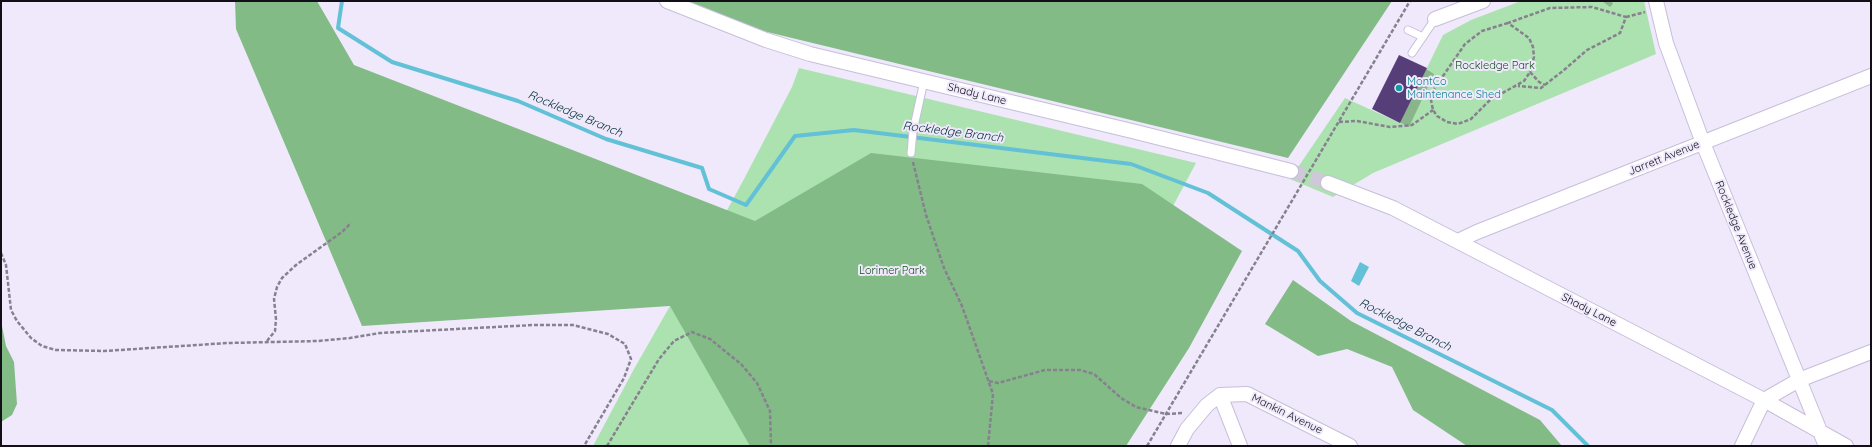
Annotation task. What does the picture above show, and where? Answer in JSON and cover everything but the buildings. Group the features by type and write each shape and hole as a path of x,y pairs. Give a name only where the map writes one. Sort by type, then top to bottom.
{"street":[{"name":"Shady Lane","path":"667,1 766,40 810,54 1291,171"},
{"path":"1435,19 1483,1"},
{"name":"Rockledge Avenue","path":"1657,5 1666,43 1703,143 1826,446"},
{"name":"Jarrett Avenue","path":"1458,241 1871,76"},
{"name":"Shady Lane","path":"1328,183 1393,208 1458,241 1764,400 1846,446"},
{"path":"1742,446 1764,400 1799,380 1871,352"},
{"name":"Mankin Avenue","path":"1220,395 1247,394 1350,446"},
{"path":"1178,446 1188,429 1206,405 1220,395 1240,446"}],"lane":[{"path":"1412,53 1435,19"},
{"path":"1408,30 1423,37"},
{"path":"911,153 913,131 924,81"}],"path":[{"path":"1147,446 1410,1"},
{"path":"1508,23 1529,38 1534,47 1534,57 1530,72 1524,81 1518,86 1490,100 1470,119 1458,124 1447,122 1437,116 1433,110 1431,100 1432,92 1465,44 1482,31 1550,8 1592,6 1626,17 1657,5"},
{"path":"1518,86 1541,88 1587,50 1620,33 1626,17"},
{"path":"1530,72 1539,82 1545,85"},
{"path":"1339,122 1357,121 1390,126 1403,126 1412,124 1433,110"},
{"path":"911,153 926,215 944,268 962,306 993,394 988,446"},
{"path":"267,342 274,331 276,319 274,299 277,287 282,278 296,265 342,232 351,223"},
{"path":"1,253 7,270 11,310 24,331 42,346 56,350 104,351 325,340 380,333 534,325 573,325 608,334 625,344 630,352 631,359 624,378 584,446"},
{"path":"607,446 659,359 674,341 692,332 710,339 741,364 757,383 770,411 771,446"},
{"path":"988,381 998,383 1046,370 1080,370 1094,374 1121,398 1136,407 1166,414 1183,413 1196,418"}],"green space":[{"path":"235,1 317,1 354,65 755,221 871,153 1142,184 1242,251 1189,348 1126,446 750,446 670,306 362,326 236,29"},
{"path":"688,1 1392,1 1288,158 763,31"},
{"name":"Rockledge Park","path":"1521,1 1644,1 1656,54 1373,173 1333,197 1290,179 1345,98 1400,123 1443,35 1471,20"},
{"name":"Lorimer Park","path":"799,68 1196,163 1165,221 1079,446 593,446 634,369 670,306 673,309 743,181 792,87"},
{"path":"1293,280 1351,321 1540,420 1562,446 1467,446 1413,410 1392,367 1347,349 1318,356 1265,324"},
{"path":"1,321 6,346 14,362 17,404 12,415 1,422"}],"water":[{"path":"1360,262 1369,267 1359,286 1351,281"}],"waterway":[{"name":"Rockledge Branch","path":"342,1 338,28 392,62 518,101 606,139 702,168 709,189 746,205 795,136 854,130 1131,164 1208,193 1298,251 1320,281 1357,313 1552,410 1588,446"}],"tunnel":[{"path":"1291,171 1328,183"}],"place":[{"name":"MontCo Maintenance Shed","path":"1399,88"}]}
